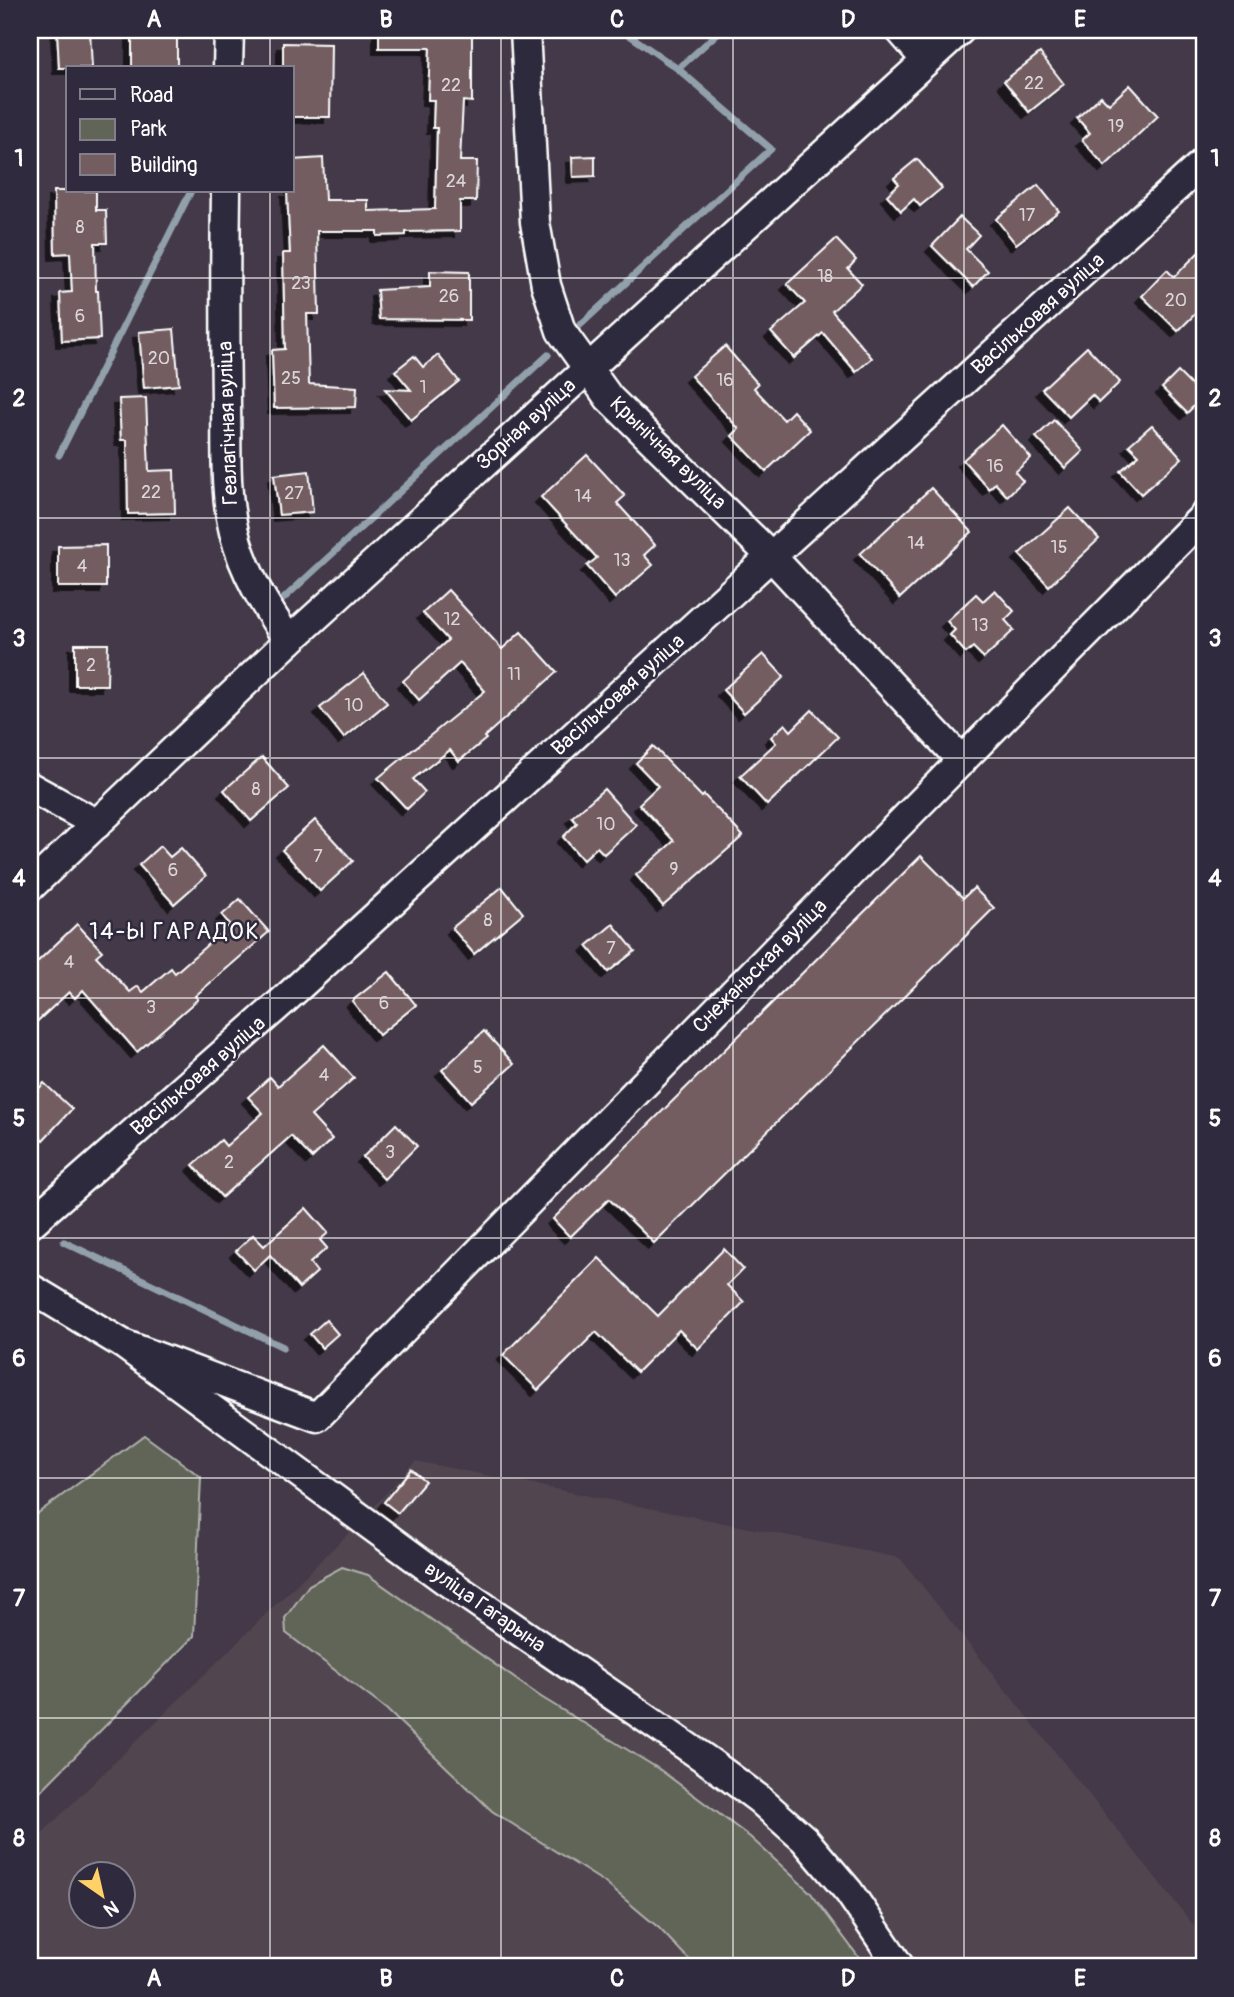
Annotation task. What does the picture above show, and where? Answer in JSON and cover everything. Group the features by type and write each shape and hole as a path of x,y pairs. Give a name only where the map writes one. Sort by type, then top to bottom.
{"street":[{"path":"228,66 229,30"},
{"name":"Крынічная вуліца","path":"525,30 535,222 546,285 561,331 609,398 771,556 962,761"},
{"path":"900,30 926,60"},
{"name":"Зорная вуліца","path":"30,887 289,641 960,30"},
{"name":"Васільковая вуліца","path":"30,1224 283,1001 1204,162"},
{"name":"Геалагічная вуліца","path":"226,192 228,494 234,533 245,566 264,604 289,641"},
{"name":"Снежаньская вуліца","path":"123,1344 317,1417 1204,516"},
{"path":"30,787 97,824"},
{"name":"вуліца Гагарына","path":"30,1288 123,1344 445,1580 708,1761 758,1799 804,1839 849,1892 900,1967"}],"shaded area":[{"path":"415,1461 900,1558 1204,1938 1204,1967 30,1967 30,1845 362,1520"}],"green space":[{"path":"144,1435 201,1477 194,1636 30,1802 30,1519"},
{"path":"342,1567 368,1575 541,1697 659,1769 750,1837 810,1892 866,1967 696,1967 659,1928 604,1882 492,1811 386,1709 286,1633 285,1618 309,1585"}],"building":[{"path":"57,30 90,30 92,66 59,68"},
{"path":"379,30 472,30 472,102 463,101 460,161 477,161 476,201 460,201 460,231 406,232 406,235 377,236 377,231 317,231 319,314 307,314 309,384 357,387 356,407 274,408 272,350 285,349 283,253 290,253 287,192 294,192 294,160 323,158 325,200 368,200 368,211 435,209 437,128 433,128 434,100 428,100 430,48 379,48"},
{"path":"177,33 177,66 132,66 132,34"},
{"path":"283,43 331,44 330,117 294,117 294,66 283,66"},
{"path":"1040,53 1064,84 1029,112 1004,81"},
{"path":"1130,85 1158,116 1105,166 1082,140 1090,133 1077,118 1101,96 1109,104"},
{"path":"595,156 595,176 573,177 572,157"},
{"path":"917,159 942,188 920,206 914,199 901,211 887,195 899,184 894,178"},
{"path":"1038,185 1059,211 1016,244 996,219"},
{"path":"54,191 96,192 96,210 106,210 107,243 95,243 100,339 62,341 60,293 72,292 70,253 55,254"},
{"path":"960,217 979,235 966,249 988,271 973,287 932,246"},
{"path":"836,239 856,260 848,269 862,284 832,311 872,358 856,372 823,333 794,358 771,332 805,303 787,284"},
{"path":"1204,247 1204,305 1178,331 1142,296 1167,270 1174,277"},
{"path":"430,271 469,272 469,320 379,319 377,290 430,287"},
{"path":"174,329 179,385 144,388 139,332"},
{"path":"725,346 758,384 754,388 784,420 793,411 810,430 766,471 732,436 739,429 691,376"},
{"path":"1087,347 1120,382 1099,402 1092,395 1069,417 1042,389"},
{"path":"438,355 459,381 411,420 385,389 411,390 395,371 414,356 423,367"},
{"path":"1178,372 1203,397 1187,413 1162,388"},
{"path":"146,398 149,471 174,470 175,513 128,514 127,440 121,440 119,399"},
{"path":"1054,420 1083,451 1065,468 1036,437"},
{"path":"1002,425 1031,458 1015,472 1023,481 1007,496 995,483 989,489 963,460"},
{"path":"1152,425 1182,458 1141,494 1120,471 1139,455 1129,445"},
{"path":"587,455 625,496 617,503 655,545 644,555 653,565 615,598 587,566 597,558 541,497"},
{"path":"309,471 313,512 279,515 274,475"},
{"path":"931,488 972,532 900,598 860,554"},
{"path":"1070,508 1099,539 1049,586 1019,554"},
{"path":"106,545 106,587 58,587 58,546"},
{"path":"448,590 502,649 521,632 557,672 459,761 450,750 413,779 425,792 407,809 378,778 485,691 460,663 419,700 403,681 448,640 423,613"},
{"path":"995,590 1014,611 1005,620 1014,630 984,658 973,647 966,653 950,635 955,630 947,621 976,594 983,601"},
{"path":"75,644 108,644 107,685 75,685"},
{"path":"763,654 784,677 744,713 723,690"},
{"path":"364,673 387,703 344,738 320,708"},
{"path":"812,710 838,737 767,805 740,776 776,743 771,737 785,724 791,731"},
{"path":"653,746 743,836 663,906 636,875 674,841 639,804 658,786 636,763"},
{"path":"262,757 289,788 251,821 224,790"},
{"path":"604,789 636,825 604,854 597,847 583,860 563,837 577,823 572,817"},
{"path":"315,820 353,861 320,891 282,850"},
{"path":"160,846 170,857 181,848 206,876 174,904 139,865"},
{"path":"921,856 963,898 974,888 994,908 654,1243 609,1199 570,1237 553,1219"},
{"path":"502,887 523,913 474,954 452,928"},
{"path":"240,899 269,932 195,996 198,999 137,1052 83,990 75,998 69,992 30,1028 30,969 77,924 102,951 96,956 130,992 138,986 143,992 171,968 175,973 230,925 222,915"},
{"path":"613,924 635,951 608,972 587,946"},
{"path":"389,972 416,1005 379,1035 352,1001"},
{"path":"484,1031 514,1064 471,1102 442,1070"},
{"path":"324,1045 354,1078 311,1116 332,1139 312,1158 291,1136 222,1197 193,1165 221,1140 226,1146 263,1113 248,1097 270,1077 278,1086"},
{"path":"44,1083 72,1109 43,1140 30,1128 30,1098"},
{"path":"396,1124 417,1146 384,1179 363,1157"},
{"path":"306,1208 328,1233 320,1240 327,1248 310,1263 317,1272 299,1288 270,1255 254,1270 236,1251 253,1235 264,1246"},
{"path":"724,1249 743,1269 727,1285 744,1302 698,1349 679,1330 637,1372 596,1332 538,1390 503,1355 599,1258 658,1316"},
{"path":"326,1320 338,1334 322,1348 310,1334"},
{"path":"411,1469 425,1481 398,1513 384,1502"}],"waterway":[{"path":"577,328 771,149 678,69 622,30"},
{"path":"678,69 721,30"},
{"path":"59,455 190,192"},
{"path":"280,602 548,355"},
{"path":"64,1242 283,1347"}],"district":[{"name":"14-Ы ГАРАДОК","path":"175,931"}]}
